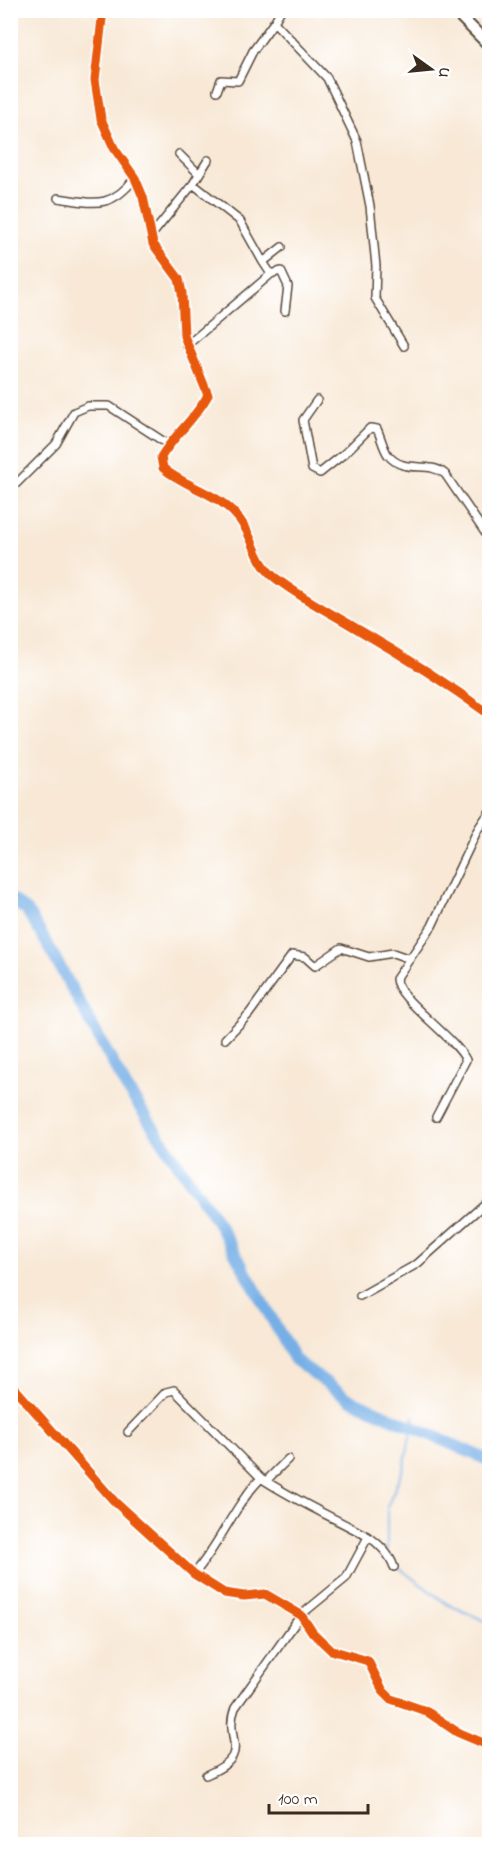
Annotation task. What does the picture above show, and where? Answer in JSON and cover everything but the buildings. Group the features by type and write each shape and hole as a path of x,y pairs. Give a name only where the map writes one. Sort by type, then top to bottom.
{"main road":[{"path":"458,12 489,46"}],"street":[{"path":"103,10 96,61 98,100 105,130 135,178 146,204 151,236 156,249 173,270 181,285 182,328 186,346 206,385 208,395 201,409 161,457 163,468 208,492 232,511 248,529 262,564 272,575 310,603 452,687 489,715"},
{"path":"217,91 220,80 238,81 253,51 281,10"},
{"path":"274,22 327,78 357,141 370,206 376,266 375,297 404,346"},
{"path":"179,154 199,174"},
{"path":"151,236 194,184 208,160"},
{"path":"58,198 95,202 112,201 122,195 135,178"},
{"path":"194,184 240,221 271,274"},
{"path":"263,262 282,247"},
{"path":"186,346 271,274 281,271 288,284 285,311"},
{"path":"317,400 303,420 312,469 315,472 320,473 332,464 370,428 377,429 386,453 392,459 408,467 438,468 445,474 489,540"},
{"path":"10,489 56,444 74,412 88,406 109,406 169,445"},
{"path":"436,1117 466,1060 397,986 396,979 432,926 478,829 489,811"},
{"path":"225,1039 249,1014 292,955 304,957 315,966 341,948 369,957 393,953 410,958"},
{"path":"360,1296 417,1264 489,1199"},
{"path":"10,1383 122,1509 194,1574 224,1593 244,1596 265,1594 301,1615 313,1634 331,1650 368,1660 383,1691 391,1699 426,1711 457,1732 489,1746"},
{"path":"128,1432 166,1392 174,1390 263,1479 334,1521 368,1537 391,1558 394,1568"},
{"path":"194,1574 207,1559 241,1500 288,1460"},
{"path":"206,1774 230,1760 236,1747 231,1718 235,1708 301,1615 346,1578 368,1537"},
{"path":"488,1845 489,1838"}],"waterway":[{"path":"10,898 27,911 45,940 126,1087 218,1223 295,1360 349,1399 490,1461"},
{"path":"387,1549 387,1507 404,1467 414,1416"},
{"path":"395,1562 399,1568 447,1604 490,1623"}],"cycle path":[{"path":"103,10 95,80 101,119 114,148 135,178 143,197 153,244 179,279 184,336 208,395 161,457 163,468 216,499 233,512 245,528 261,562 283,584 409,660 490,715"},
{"path":"10,1383 115,1502 194,1574 224,1593 244,1596 265,1594 301,1615 313,1633 331,1650 368,1661 383,1691 391,1699 426,1711 457,1732 490,1746"}]}
